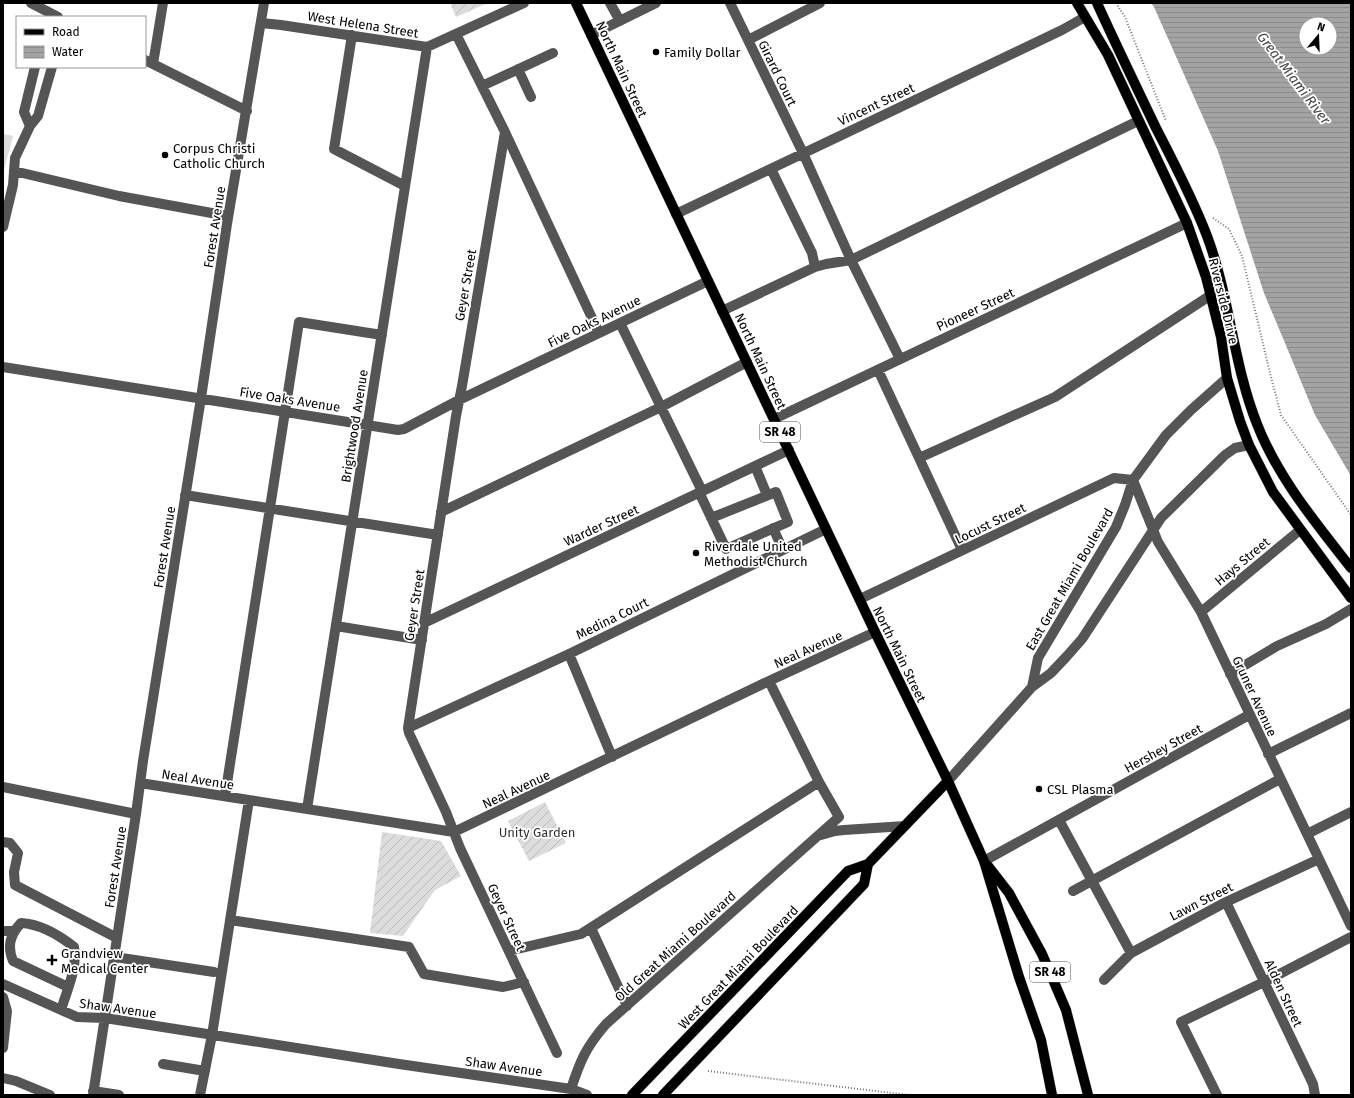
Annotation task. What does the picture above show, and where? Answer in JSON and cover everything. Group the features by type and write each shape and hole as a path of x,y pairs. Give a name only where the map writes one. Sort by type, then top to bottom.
{"main road":[{"name":"North Main Street","path":"576,3 875,632 948,781 984,861 1019,977 1041,1040 1052,1095"},
{"name":"Riverside Drive","path":"1076,3 1108,55 1187,223 1202,264 1211,295 1221,337 1227,378 1249,445 1273,492 1351,598"},
{"name":"Riverside Drive","path":"1097,3 1207,236 1224,297 1245,389 1257,425 1276,465 1300,501 1351,568"},
{"name":"West Great Miami Boulevard","path":"632,1095 848,872 868,864 948,781"},
{"name":"North Main Street","path":"984,861 1009,893 1042,954 1066,1010 1088,1095"},
{"path":"662,1095 864,884 868,864"}],"street":[{"path":"31,3 48,15"},
{"path":"163,3 149,62 247,110"},
{"name":"Forest Avenue","path":"93,1093 228,216 264,3"},
{"name":"West Helena Street","path":"261,23 281,24 427,47 524,3"},
{"path":"610,3 620,21"},
{"path":"591,35 656,3"},
{"name":"Girard Court","path":"730,3 803,153 850,260 900,359"},
{"path":"748,40 820,3"},
{"name":"Vincent Street","path":"676,214 1062,30 1085,17"},
{"path":"456,34 505,132 599,333"},
{"path":"352,35 334,149 405,186"},
{"name":"Brightwood Avenue","path":"307,809 427,47"},
{"path":"482,86 553,52"},
{"path":"30,126 24,112 35,68"},
{"path":"3,227 13,185 15,158 30,126 38,116 52,68"},
{"path":"518,69 531,97"},
{"path":"722,311 815,267 850,260 1138,120"},
{"name":"Geyer Street","path":"505,132 459,400 408,733 557,1054"},
{"path":"771,169 812,253 815,267"},
{"path":"14,171 119,196 228,216"},
{"name":"Pioneer Street","path":"774,419 1187,223"},
{"name":"Five Oaks Avenue","path":"3,367 368,424 398,430 708,281"},
{"path":"919,458 1055,397 1211,295"},
{"path":"225,796 299,322 382,335"},
{"path":"620,323 661,407 711,518 726,549 788,522 776,492 711,518"},
{"path":"441,512 661,407 747,362"},
{"path":"878,370 962,550"},
{"name":"East Great Miami Boulevard","path":"1032,687 1038,658 1116,527 1133,480 1166,435 1227,378"},
{"path":"948,781 1032,687 1051,674 1082,639 1161,518 1218,461 1235,448 1249,445"},
{"name":"Warder Street","path":"424,623 788,450"},
{"path":"755,466 767,495"},
{"name":"Locust Street","path":"860,600 1114,478 1133,480"},
{"name":"Gruner Avenue","path":"1133,480 1158,542 1201,612 1280,779 1348,914 1351,926"},
{"path":"185,495 438,535"},
{"path":"773,528 783,550"},
{"name":"Medina Court","path":"408,728 569,654 826,529"},
{"name":"Hays Street","path":"1201,612 1300,530"},
{"path":"1230,674 1277,646 1326,624 1351,609"},
{"path":"336,626 422,640"},
{"name":"Neal Avenue","path":"140,783 454,832 769,681 875,632"},
{"path":"569,654 612,757"},
{"path":"509,951 581,934 820,782 769,681"},
{"path":"1268,754 1351,713"},
{"name":"Hershey Street","path":"984,861 1249,715"},
{"path":"1073,891 1280,779"},
{"name":"Old Great Miami Boulevard","path":"571,1089 576,1071 588,1046 606,1024 839,817 820,782"},
{"path":"3,787 136,814"},
{"path":"200,1095 212,1035 249,800"},
{"path":"1307,834 1351,812"},
{"path":"1059,820 1131,953"},
{"name":"Old Great Miami Boulevard","path":"817,836 835,831 904,826"},
{"path":"3,842 10,843 18,853 14,872 15,885 117,938"},
{"name":"Lawn Street","path":"1104,980 1131,953 1226,902 1319,859"},
{"name":"Alden Street","path":"1226,902 1313,1084 1315,1095"},
{"path":"230,920 409,947 424,974 503,987 524,982"},
{"path":"61,1010 68,987 76,955 74,946 64,939 32,924 21,923 14,931 10,942 8,961 68,987"},
{"path":"591,928 627,1006"},
{"path":"3,931 14,931"},
{"path":"1216,1095 1181,1022 1264,982 1351,937"},
{"path":"115,957 214,972"},
{"name":"Shaw Avenue","path":"3,984 77,1017 105,1018 417,1067 571,1089 587,1095"},
{"path":"3,997 7,1011 3,1048"},
{"path":"163,1064 205,1071"},
{"path":"3,1078 16,1081 50,1095"},
{"path":"93,1093 119,1095"}],"path":[{"path":"1116,3 1125,17 1168,127"},
{"path":"1212,218 1229,229 1242,256 1281,415 1351,514"},
{"path":"708,1071 909,1095"}],"green space":[{"path":"450,3 488,3 456,17"},
{"path":"3,134 13,136 3,174"},
{"name":"Unity Garden","path":"545,802 566,843 529,861 508,821"},
{"path":"382,832 441,841 461,876 435,890 403,936 370,933"}],"water":[{"name":"Great Miami River","path":"1151,3 1351,3 1351,476 1315,415 1264,293 1218,151"}],"place":[{"name":"Family Dollar","path":"656,52"},
{"name":"Corpus Christi Catholic Church","path":"165,155"},
{"name":"Riverdale United Methodist Church","path":"696,553"},
{"name":"CSL Plasma","path":"1039,789"},
{"name":"Grandview Medical Center","path":"52,960"}]}
